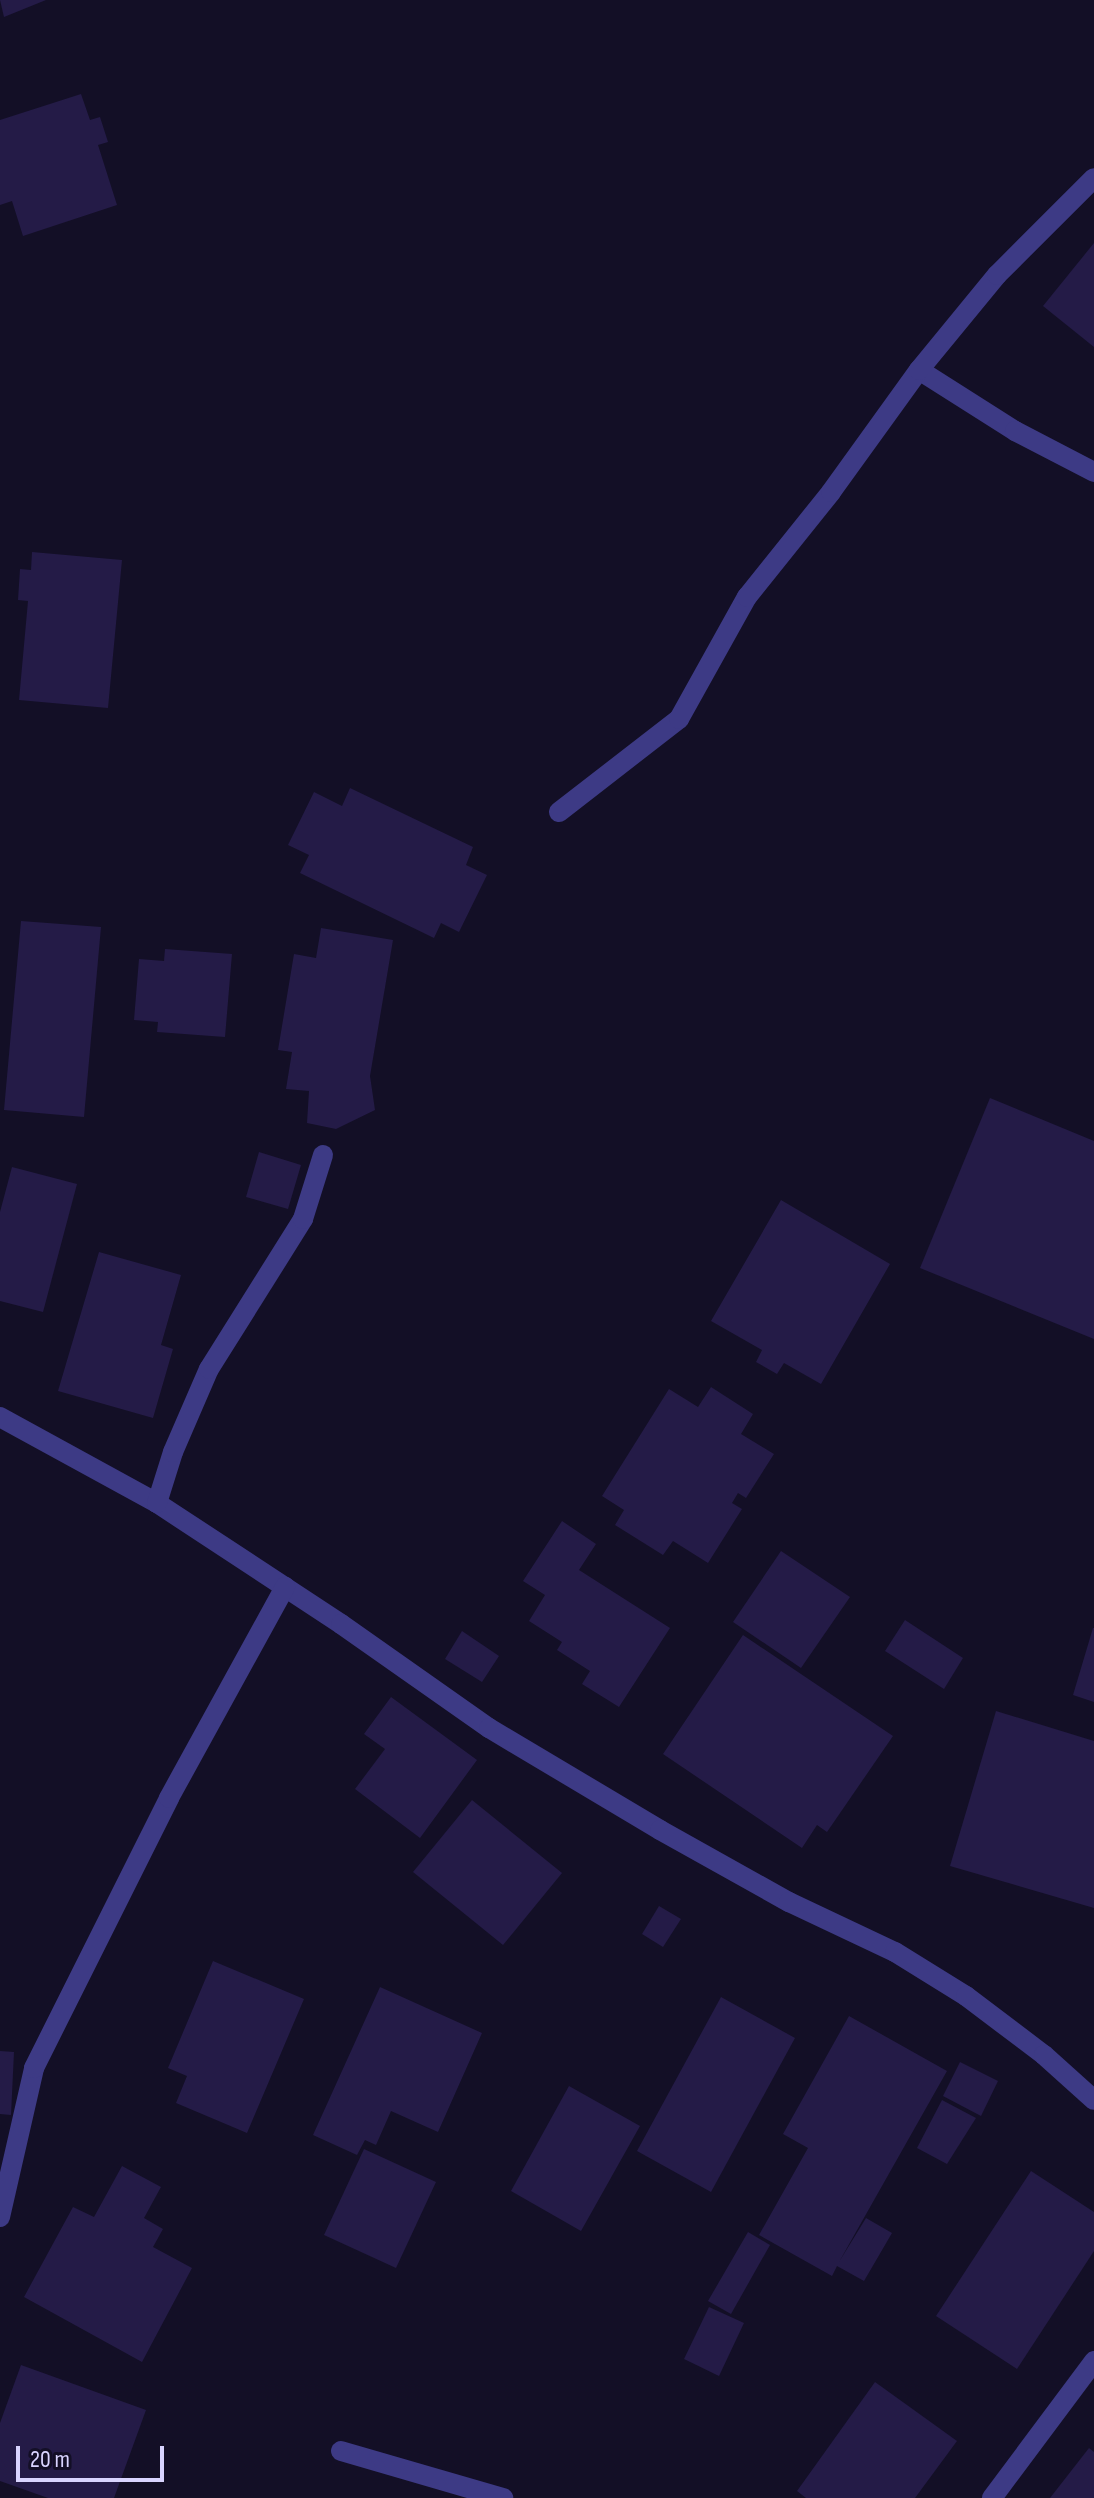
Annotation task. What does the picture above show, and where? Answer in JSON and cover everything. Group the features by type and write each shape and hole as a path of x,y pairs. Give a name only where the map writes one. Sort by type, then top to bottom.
{"street":[{"path":"559,812 679,719 747,597 831,492 919,370 997,275 1094,178"},
{"path":"919,370 1015,431 1094,472"},
{"path":"157,1503 173,1452 209,1369 303,1219 323,1155"},
{"path":"0,1417 157,1503 489,1728 647,1823 789,1902 895,1952 966,1996 1044,2055 1094,2100"},
{"path":"0,2217 5,2161 34,2068 169,1798 285,1587"},
{"path":"992,2498 1094,2361"},
{"path":"341,2451 503,2498"}],"building":[{"path":"0,0 46,0 4,17"},
{"path":"81,94 90,120 100,117 108,142 98,145 117,205 23,236 12,201 0,205 0,120"},
{"path":"1094,243 1094,347 1043,306"},
{"path":"32,552 122,560 108,708 19,700 28,601 18,600 20,569 31,570"},
{"path":"350,788 473,847 466,865 487,875 459,932 441,923 434,938 300,873 309,855 288,845 314,792 342,806"},
{"path":"21,921 101,927 84,1117 4,1110"},
{"path":"321,928 393,940 370,1076 375,1110 336,1129 307,1123 309,1091 286,1089 292,1052 278,1050 294,954 316,958"},
{"path":"165,949 232,954 225,1037 157,1032 158,1022 134,1020 139,959 164,961"},
{"path":"990,1098 1094,1141 1094,1339 920,1268"},
{"path":"259,1152 301,1165 288,1209 246,1197"},
{"path":"12,1167 77,1184 43,1312 0,1301 0,1212"},
{"path":"781,1200 890,1264 821,1384 784,1363 777,1374 756,1362 762,1350 711,1321"},
{"path":"99,1252 181,1275 161,1345 173,1349 153,1418 58,1391"},
{"path":"711,1387 753,1414 741,1434 774,1454 746,1498 738,1493 732,1503 742,1509 708,1563 673,1541 663,1555 615,1525 624,1510 602,1496 669,1389 698,1407"},
{"path":"562,1521 596,1544 579,1570 670,1628 619,1707 582,1684 590,1671 557,1650 562,1642 529,1621 545,1595 523,1581"},
{"path":"781,1551 850,1597 801,1668 733,1622"},
{"path":"905,1620 963,1658 944,1689 885,1651"},
{"path":"1094,1628 1094,1702 1073,1695"},
{"path":"462,1631 499,1656 482,1682 445,1659"},
{"path":"743,1635 893,1736 827,1832 817,1825 802,1848 663,1754"},
{"path":"391,1697 477,1760 420,1838 355,1789 385,1749 364,1734"},
{"path":"996,1711 1094,1741 1094,1908 950,1866"},
{"path":"472,1800 562,1873 503,1945 413,1872"},
{"path":"659,1906 681,1919 663,1947 642,1934"},
{"path":"213,1961 304,1999 247,2133 176,2103 187,2076 168,2068"},
{"path":"380,1987 482,2033 438,2132 391,2111 376,2145 365,2140 357,2155 313,2135"},
{"path":"721,1997 795,2038 711,2192 637,2151"},
{"path":"849,2016 947,2071 839,2262 866,2218 892,2233 864,2281 837,2266 832,2276 759,2235 808,2148 783,2134"},
{"path":"0,2051 14,2052 11,2115 0,2114"},
{"path":"960,2062 998,2081 981,2116 943,2096"},
{"path":"569,2086 640,2126 581,2231 511,2191"},
{"path":"942,2100 976,2118 947,2164 917,2148"},
{"path":"364,2149 436,2182 396,2268 324,2235"},
{"path":"122,2166 161,2187 144,2218 163,2229 153,2247 192,2268 142,2362 24,2297 73,2207 94,2217"},
{"path":"1031,2171 1094,2212 1094,2251 1017,2369 936,2316"},
{"path":"748,2232 770,2245 731,2314 708,2301"},
{"path":"709,2307 744,2323 719,2376 684,2359"},
{"path":"21,2365 146,2410 114,2498 48,2498 0,2481 0,2423"},
{"path":"875,2382 957,2441 915,2498 806,2498 797,2491"},
{"path":"1089,2448 1094,2452 1094,2498 1050,2498"}]}
